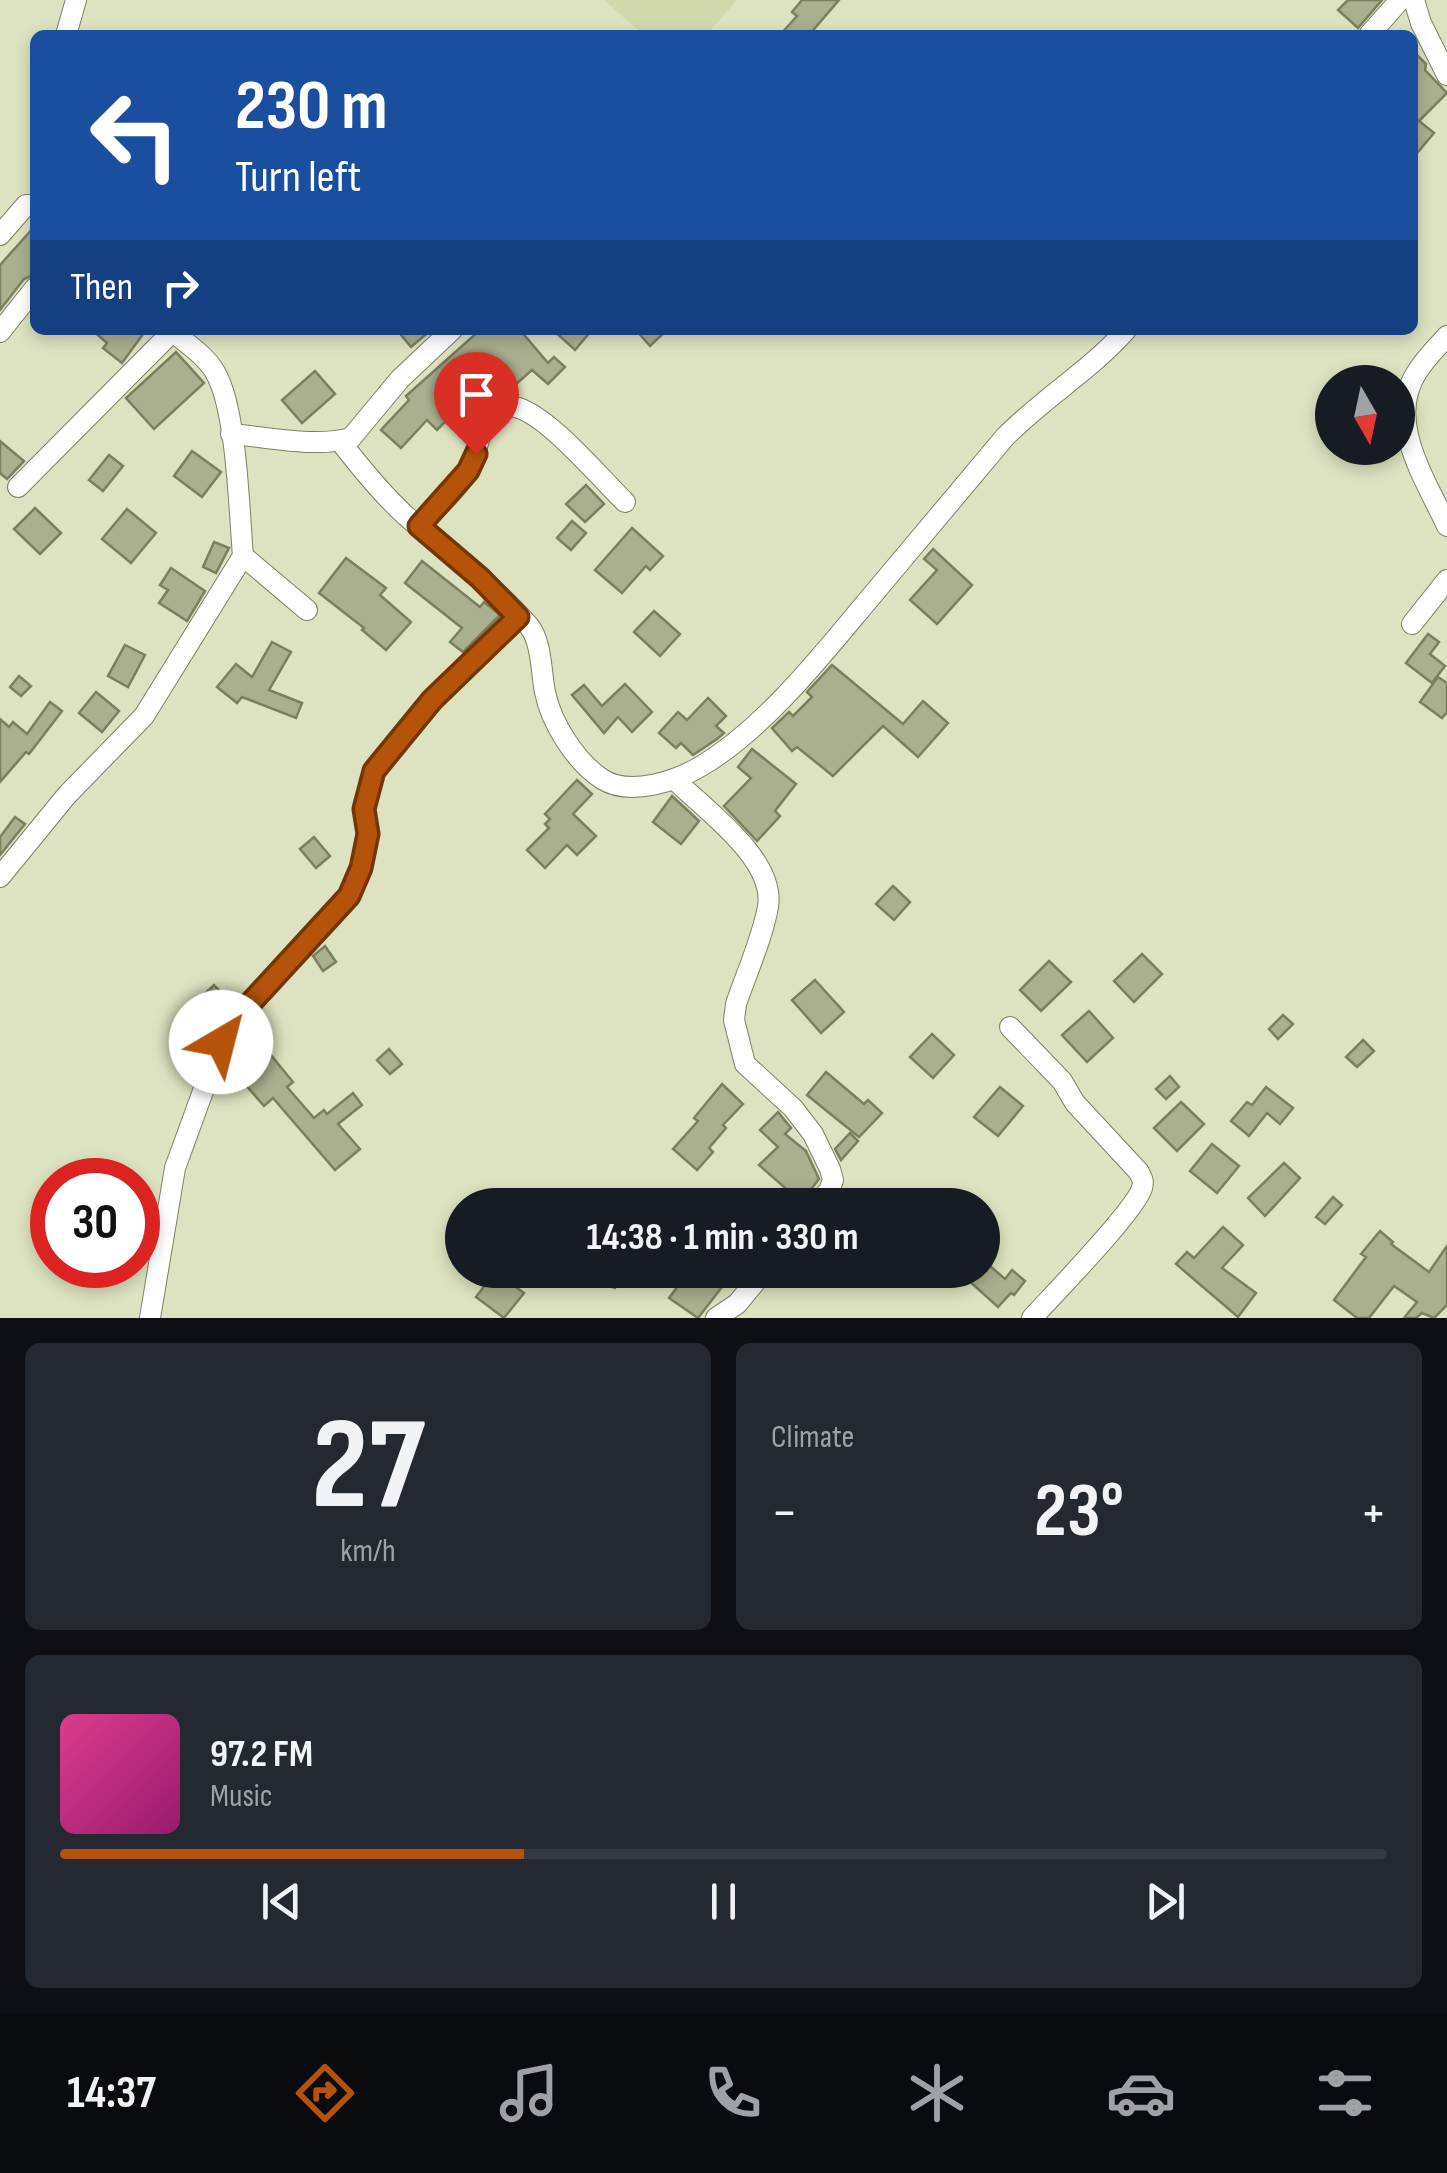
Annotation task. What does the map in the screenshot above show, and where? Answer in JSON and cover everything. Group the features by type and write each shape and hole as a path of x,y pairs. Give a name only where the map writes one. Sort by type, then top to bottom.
{"street":[{"path":"67,30 76,0"},
{"path":"1373,30 1400,0"},
{"path":"1414,0 1447,75"},
{"path":"0,235 26,205 30,205"},
{"path":"0,332 30,294"},
{"path":"18,486 167,335"},
{"path":"0,877 67,795 144,716 243,556 225,394 208,361 176,335"},
{"path":"231,434 340,441 351,438 400,379 447,335"},
{"path":"340,441 419,526 531,628 554,719 580,760 612,784 629,787 674,779 704,764 784,696 1005,437 1121,335"},
{"path":"1447,336 1416,373 1405,399 1406,421 1419,468 1447,526"},
{"path":"419,526 468,471 480,432 490,418 499,409 512,406 530,413 562,439 625,502"},
{"path":"243,556 307,610"},
{"path":"1412,624 1447,580"},
{"path":"150,1318 175,1168 221,1042 245,1009 349,896 361,868 368,834 364,809 374,771 432,700 518,617"},
{"path":"674,779 749,851 768,887 768,906 734,1020 745,1064 792,1108 813,1134 830,1168 830,1188"},
{"path":"1010,1027 1062,1080 1074,1103 1139,1172 1143,1182 1140,1192 1109,1231 1032,1318"},
{"path":"725,1316 750,1288"}],"shaded area":[{"path":"604,0 737,0 710,30 638,30"}],"building":[{"path":"802,0 839,0 813,30 784,30 797,16 792,12"},
{"path":"1348,0 1382,0 1358,28 1338,10"},
{"path":"1418,56 1426,64 1425,70 1447,93 1419,121 1434,133 1418,152"},
{"path":"30,232 30,276 0,310 0,265"},
{"path":"98,335 142,335 122,363 103,348 107,343"},
{"path":"401,335 425,335 411,347"},
{"path":"474,335 524,335 548,363 554,357 565,367 548,384 532,370 515,385 495,363 455,396 463,404 437,430 427,420 401,448 381,430 409,400 406,396"},
{"path":"558,335 588,335 575,350"},
{"path":"640,335 662,335 650,346"},
{"path":"176,352 204,383 154,429 126,398"},
{"path":"315,371 335,394 302,423 282,400"},
{"path":"0,441 24,461 7,479 0,473"},
{"path":"192,451 221,472 202,497 174,476"},
{"path":"109,455 123,466 103,491 89,480"},
{"path":"586,485 604,504 585,522 566,504"},
{"path":"35,508 61,533 40,554 14,529"},
{"path":"127,509 156,533 131,563 102,539"},
{"path":"572,521 586,533 571,550 557,538"},
{"path":"632,528 663,556 650,570 646,566 622,593 595,570"},
{"path":"214,542 229,548 216,573 203,567"},
{"path":"933,549 972,585 937,624 910,600 937,570 924,559"},
{"path":"346,558 386,588 380,595 411,622 386,650 319,593"},
{"path":"422,561 480,607 484,602 500,615 463,652 450,642 462,628 405,583"},
{"path":"171,568 205,591 187,621 159,603 168,590 160,585"},
{"path":"654,611 680,634 660,656 634,632"},
{"path":"1428,634 1439,642 1430,654 1445,666 1432,683 1406,663"},
{"path":"272,642 291,652 269,690 302,703 296,718 242,697 237,703 217,687 236,664 252,677"},
{"path":"125,645 145,655 128,687 108,676"},
{"path":"832,665 903,724 923,701 948,723 918,757 883,726 833,776 797,747 792,751 772,728 789,712 793,716 812,697 807,692"},
{"path":"19,676 31,686 21,696 10,687"},
{"path":"1438,677 1447,683 1447,712 1442,718 1420,702"},
{"path":"625,684 652,712 632,732 618,717 604,733 572,695 584,685 602,706"},
{"path":"96,692 119,711 102,732 79,713"},
{"path":"708,698 726,716 716,726 724,733 717,739 693,755 681,743 676,748 659,733 678,712 687,720"},
{"path":"50,702 62,711 29,754 26,752 0,782 0,719 9,727 13,722 27,734"},
{"path":"752,749 796,784 775,811 780,816 757,841 724,806 751,778 738,767"},
{"path":"577,780 592,794 573,814 596,836 577,855 567,845 545,868 527,850 549,828 545,824 550,819 545,814"},
{"path":"672,796 699,821 681,844 653,822"},
{"path":"15,817 25,824 0,855 0,837"},
{"path":"314,837 330,856 316,868 300,849"},
{"path":"893,886 910,902 894,920 876,904"},
{"path":"325,946 336,962 323,971 313,956"},
{"path":"1142,954 1162,974 1134,1002 1114,981"},
{"path":"1049,961 1071,982 1041,1011 1020,990"},
{"path":"815,980 844,1012 821,1033 792,1000"},
{"path":"214,985 232,1004 216,1021 197,1001"},
{"path":"1089,1011 1113,1038 1087,1062 1062,1035"},
{"path":"1283,1015 1293,1024 1278,1039 1269,1029"},
{"path":"932,1034 954,1055 933,1078 910,1057"},
{"path":"1363,1040 1374,1051 1357,1067 1346,1057"},
{"path":"261,1043 293,1082 287,1087 314,1118 324,1110 327,1114 353,1093 362,1105 338,1124 360,1149 335,1170 273,1098 264,1106 231,1068"},
{"path":"389,1049 402,1064 390,1074 377,1060"},
{"path":"826,1072 864,1104 868,1100 882,1113 859,1137 807,1095"},
{"path":"1170,1076 1179,1087 1166,1099 1156,1089"},
{"path":"722,1084 743,1104 723,1125 726,1128 709,1148 713,1152 697,1170 673,1149 698,1121 694,1118"},
{"path":"1000,1087 1023,1106 998,1136 974,1117"},
{"path":"1266,1087 1293,1108 1280,1124 1267,1113 1249,1136 1231,1121 1247,1102 1252,1105"},
{"path":"1181,1102 1204,1124 1177,1151 1154,1128"},
{"path":"778,1112 791,1128 785,1134 806,1151 819,1179 812,1188 785,1188 759,1165 778,1147 760,1130"},
{"path":"850,1133 858,1141 841,1160 835,1149"},
{"path":"1212,1144 1239,1166 1217,1193 1190,1171"},
{"path":"1284,1163 1300,1178 1265,1216 1248,1198"},
{"path":"1333,1197 1342,1205 1325,1224 1316,1217"},
{"path":"1223,1227 1243,1245 1222,1268 1256,1293 1238,1317 1176,1264 1187,1252 1194,1258"},
{"path":"1380,1231 1429,1272 1447,1246 1447,1305 1434,1318 1422,1313 1416,1318 1404,1318 1417,1302 1394,1286 1369,1318 1357,1318 1334,1300 1366,1257 1361,1254"},
{"path":"1012,1270 1025,1281 998,1307 977,1288 1000,1288 1000,1275 1005,1279"},
{"path":"483,1288 517,1288 524,1293 504,1318 476,1297"},
{"path":"676,1288 721,1288 698,1318 669,1298"}],"route":[{"path":"221,1042 245,1009 349,896 361,868 368,834 364,809 374,771 432,700 518,617 419,526 468,471 476,454"}]}
